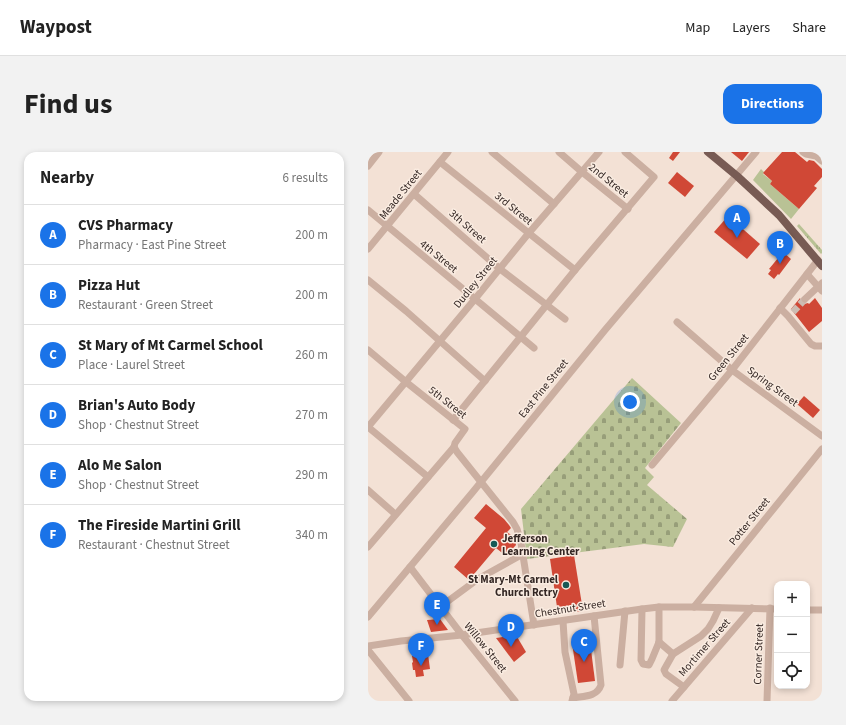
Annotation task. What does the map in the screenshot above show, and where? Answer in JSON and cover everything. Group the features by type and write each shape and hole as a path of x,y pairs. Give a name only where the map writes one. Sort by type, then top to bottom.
{"main road":[{"path":"708,152 737,176 779,215 820,263"}],"street":[{"path":"368,166 379,152"},
{"name":"Meade Street","path":"368,249 448,152"},
{"path":"492,152 554,204"},
{"name":"2nd Street","path":"559,152 628,209"},
{"name":"Dudley Street","path":"369,425 441,341 528,234 599,152"},
{"path":"453,420 575,270 654,177 625,152"},
{"name":"East Pine Street","path":"368,617 605,330 756,152"},
{"path":"803,152 816,156 822,161"},
{"name":"3rd Street","path":"440,162 528,234 575,270"},
{"name":"3th Street","path":"414,194 500,269 565,319"},
{"name":"4th Street","path":"368,210 534,348"},
{"name":"Green Street","path":"652,465 732,370 807,274 820,263"},
{"path":"805,299 821,287 807,274"},
{"path":"368,280 441,341 485,381"},
{"path":"780,308 790,314 811,344 815,346 822,346"},
{"name":"Spring Street","path":"677,322 732,370 822,436"},
{"name":"5th Street","path":"368,350 465,429 455,443 454,447"},
{"path":"369,425 428,477"},
{"path":"368,547 454,447 517,529 523,554 534,625"},
{"name":"Potter Street","path":"694,606 822,449"},
{"path":"368,490 395,514"},
{"path":"440,607 478,579 523,554"},
{"name":"Willow Street","path":"410,567 462,635 516,701"},
{"name":"Chestnut Street","path":"368,646 462,635 659,607 694,606 719,608 774,608"},
{"path":"642,609 642,660 643,664 649,665 659,642 659,607"},
{"path":"684,687 666,674 664,670 673,654 701,636 713,621 719,608"},
{"name":"Mortimer Street","path":"672,701 752,608"},
{"name":"Corner Street","path":"767,701 774,608"},
{"path":"810,610 822,610"},
{"path":"620,665 625,611"},
{"path":"563,621 566,652 574,694 573,699 591,695 600,689 601,685 594,616"},
{"path":"659,642 673,654"},
{"path":"368,650 409,701"}],"green space":[{"path":"761,169 764,172 763,174 772,181 770,184 799,209 791,219 753,180"},
{"path":"799,224 822,250 821,254 797,226"},
{"path":"632,378 681,423 645,468 654,477 647,485 687,519 673,547 644,544 527,559 521,509"}],"building":[{"path":"673,152 680,152 673,161 669,158"},
{"path":"731,152 749,152 742,161"},
{"path":"782,152 795,152 807,162 809,160 814,161 822,169 822,177 814,186 817,188 799,209 770,184 772,181 763,173"},
{"path":"677,172 694,186 685,197 668,183"},
{"path":"728,216 760,244 747,259 714,232"},
{"path":"783,252 791,259 779,275 778,274 774,279 768,274 771,270 769,269"},
{"path":"800,298 802,303 809,304 815,298 822,308 822,321 809,332 791,309"},
{"path":"804,396 820,410 813,418 797,404"},
{"name":"Jefferson Learning Center","path":"486,504 509,525 511,528 507,532 514,537 516,545 506,556 496,548 469,580 454,567 486,528 474,518"},
{"name":"St Mary-Mt Carmel Church Rctry","path":"574,555 583,611 558,614 550,559"},
{"path":"440,619 448,630 431,632 427,620"},
{"path":"516,635 526,652 514,662 496,638"},
{"path":"590,642 595,681 578,683 572,643"},
{"path":"428,654 430,669 423,670 424,676 416,677 415,670 413,670 412,656"}],"tunnel":[{"path":"793,312 805,299"}],"place":[{"name":"CVS Pharmacy","path":"737,238"},
{"name":"Pizza Hut","path":"780,264"},
{"name":"Jefferson Learning Center","path":"494,544"},
{"name":"St Mary-Mt Carmel Church Rctry","path":"566,585"},
{"name":"Alo Me Salon","path":"437,625"},
{"name":"Brian's Auto Body","path":"511,647"},
{"name":"St Mary of Mt Carmel School","path":"584,662"},
{"name":"The Fireside Martini Grill","path":"421,666"}]}
